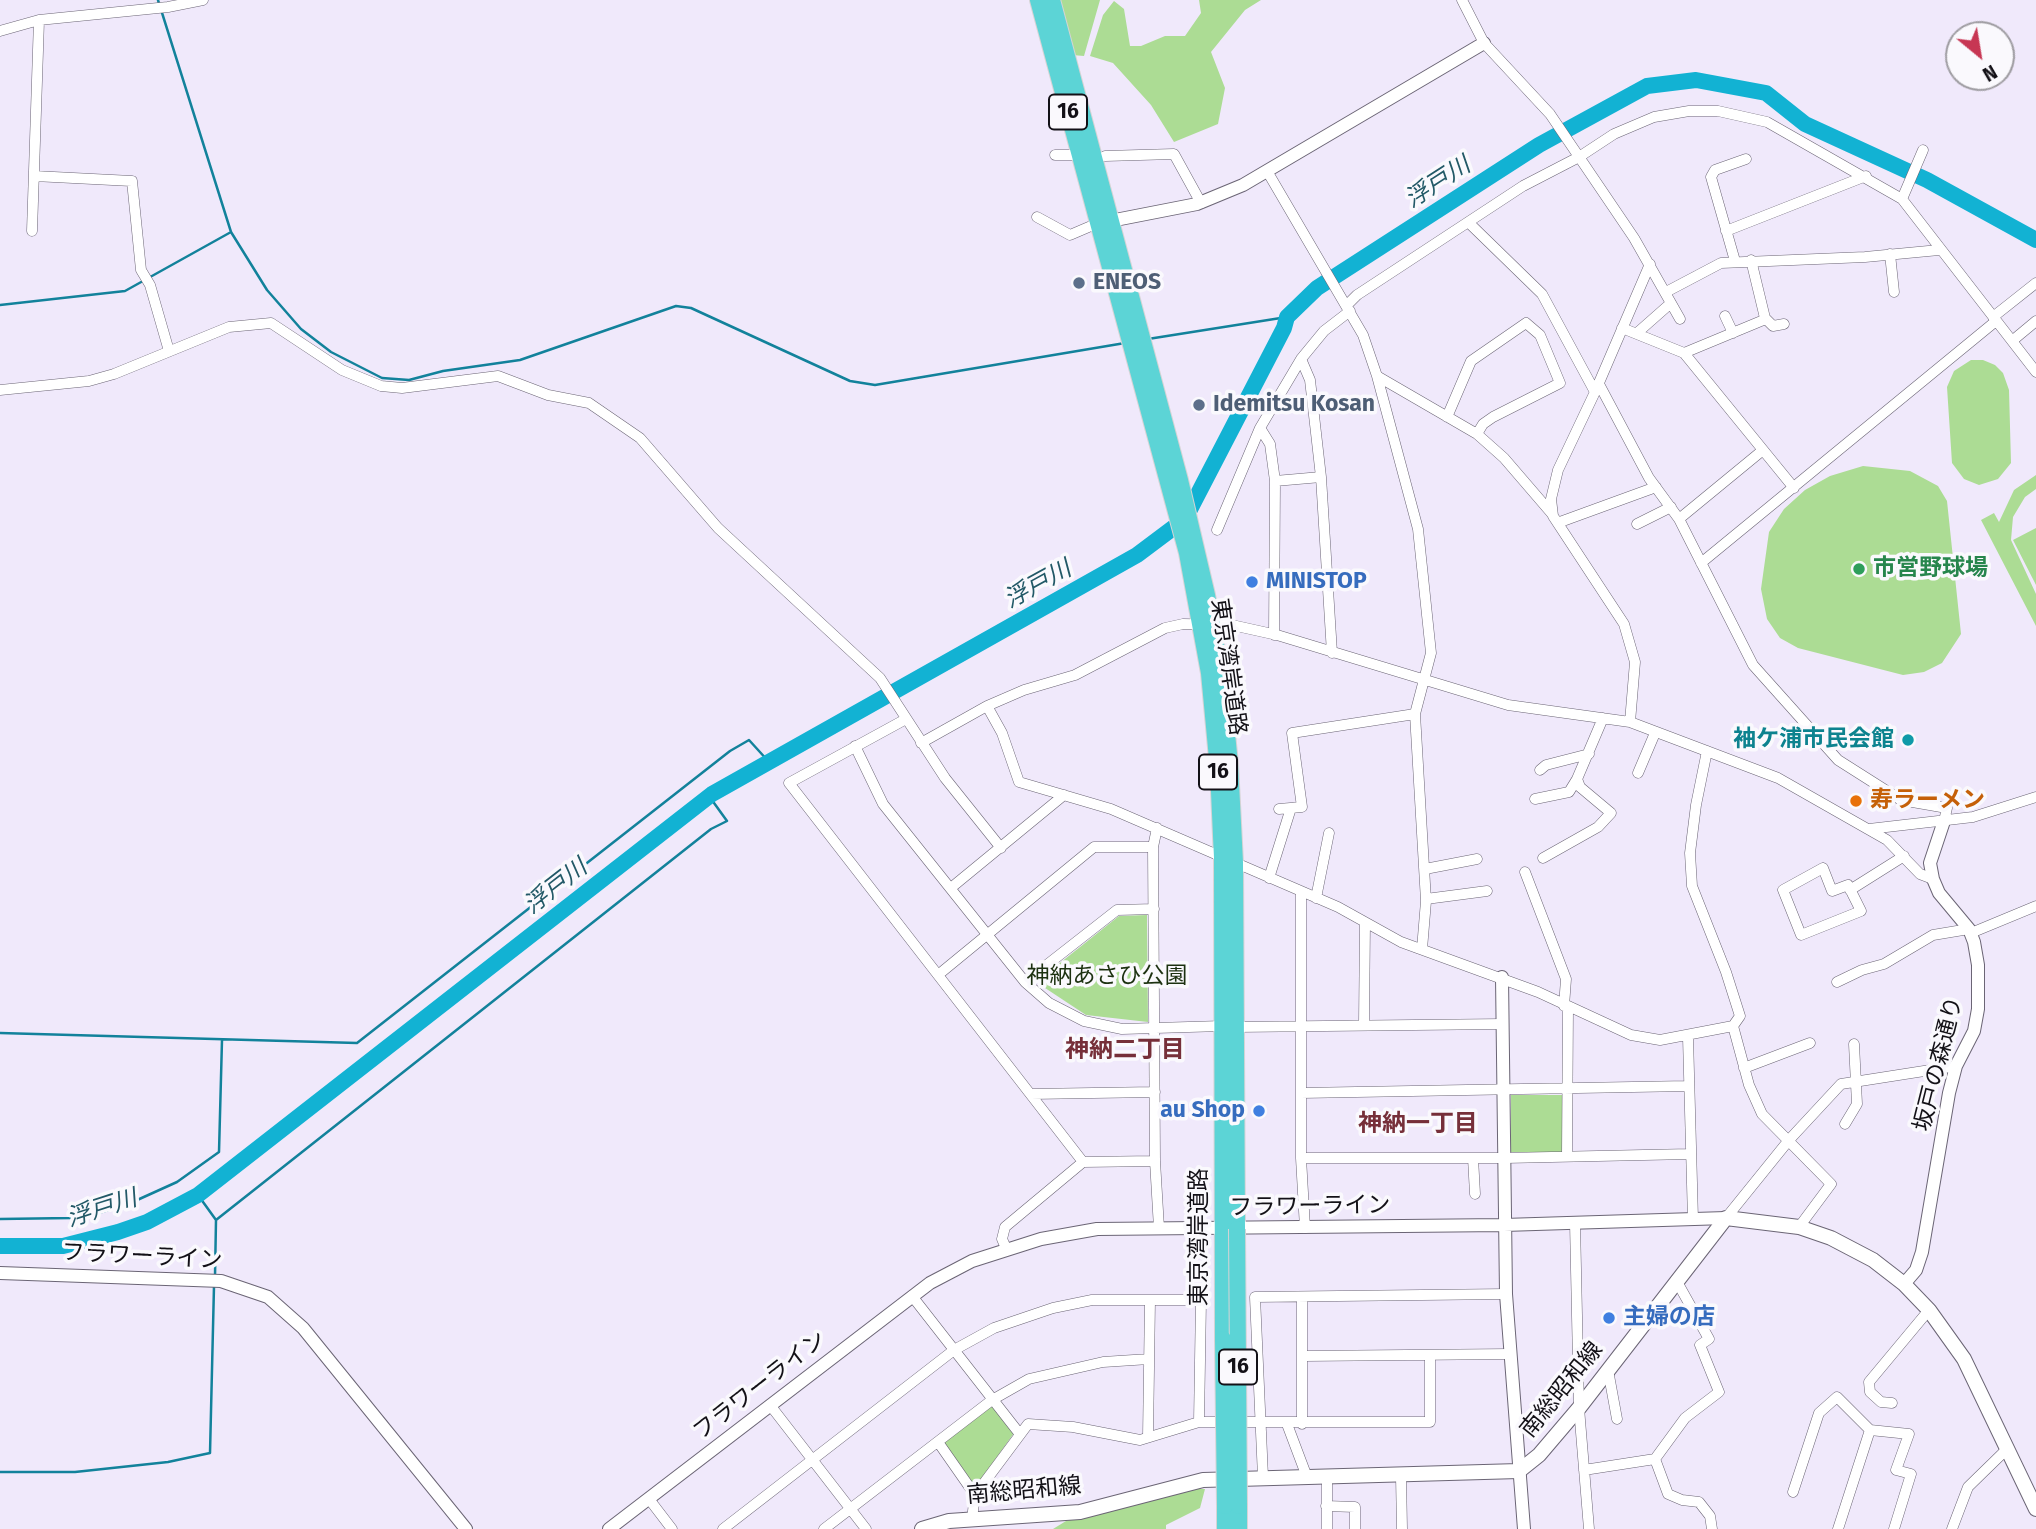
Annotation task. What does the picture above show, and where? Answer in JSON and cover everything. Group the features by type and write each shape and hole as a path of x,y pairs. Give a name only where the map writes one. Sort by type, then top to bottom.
{"highway":[{"name":"東京湾岸道路","path":"1038,0 1105,222"},
{"name":"東京湾岸道路","path":"1052,0 1206,623 1228,860 1232,1506 1239,1529"},
{"name":"東京湾岸道路","path":"1225,1529 1232,1506"}],"main road":[{"path":"1726,1218 1799,1227 1854,1249 1904,1284 1929,1310 1964,1359 2036,1509"},
{"name":"南総昭和線","path":"922,1529 949,1521 1080,1513 1182,1484 1263,1477 1401,1476 1519,1471 1539,1455 1579,1408 1726,1218"}],"street":[{"path":"0,30 39,20 169,7 203,0"},
{"path":"1462,0 1484,43 1550,114 1650,264 1680,319"},
{"path":"32,231 39,20"},
{"path":"1037,217 1070,235 1105,222 1201,203 1267,171 1484,43"},
{"path":"1217,530 1260,428 1301,359 1324,331 1349,308 1357,295 1523,186 1579,157 1614,134 1654,117 1689,111 1718,111 1767,122 1866,176 1902,199 2036,372"},
{"path":"1902,199 1923,150"},
{"path":"1105,156 1174,154 1201,203"},
{"path":"1055,155 1072,155"},
{"path":"1735,261 1711,177 1715,170 1746,159"},
{"path":"1267,171 1349,308 1377,376 1418,529 1431,653 1415,714 1426,899 1422,949"},
{"path":"34,176 132,181 143,275 150,285 169,351"},
{"path":"1727,231 1866,176"},
{"path":"1468,222 1542,294 1656,487 1679,519 1753,665 1838,760 1902,800 1947,808 1930,863 1933,879"},
{"path":"1666,292 1712,266 1735,261 1939,250"},
{"path":"1890,254 1894,292"},
{"path":"1751,260 1766,319 1773,326 1784,324"},
{"path":"1557,519 1551,499 1558,470 1597,388 1650,264"},
{"path":"1701,563 2036,283"},
{"path":"1637,333 1671,303"},
{"path":"1725,316 1733,333"},
{"path":"1684,354 1766,319"},
{"path":"0,390 89,380 229,327 271,323 342,370 381,386 402,388 498,376 548,395 589,403 640,438 718,528 880,678 921,743 1000,848"},
{"path":"1447,417 1471,362 1526,323 1540,335 1560,383 1493,417 1476,434"},
{"path":"2012,341 2035,325"},
{"path":"1622,328 1684,354 1794,488"},
{"path":"1301,359 1310,380 1321,477 1332,653"},
{"path":"1377,376 1476,434 1504,458 1557,519 1624,624 1635,662 1630,722"},
{"path":"1260,428 1270,444 1275,481 1274,635"},
{"path":"1679,519 1763,450"},
{"path":"1275,481 1321,477"},
{"path":"1557,519 1656,487"},
{"path":"1637,523 1671,507"},
{"path":"921,743 986,706 1024,690 1075,675 1165,628 1206,623 1274,635 1507,705 1630,722 1778,778 1869,829 1904,856 1920,874 1933,879"},
{"path":"986,706 1002,733 1019,782 1157,828 1316,898 1385,934 1502,977 1631,1035 1660,1040 1688,1037 1732,1026 1740,1016 1740,1009 1696,898 1691,877 1696,805 1707,751"},
{"path":"1279,809 1302,807 1292,733 1415,714"},
{"path":"904,716 789,783 1083,1162"},
{"path":"1535,799 1569,792 1589,754 1603,718"},
{"path":"1638,773 1655,733"},
{"path":"855,746 883,804 1026,982 1049,1003 1084,1021 1122,1029 1154,1030 1229,1026 1503,1024"},
{"path":"1540,770 1546,765 1589,754"},
{"path":"1543,858 1598,827 1611,813 1580,787 1577,779"},
{"path":"952,887 1064,795"},
{"path":"1869,829 1944,821 1999,811 2036,797"},
{"path":"1269,878 1291,808"},
{"path":"1157,828 1153,847 1155,1161 1159,1228"},
{"path":"1316,898 1329,834"},
{"path":"938,975 1094,848 1153,847"},
{"path":"1850,890 1904,856"},
{"path":"1425,869 1477,859"},
{"path":"1823,868 1832,891 1848,885 1850,890 1861,911 1801,935 1783,890 1823,868"},
{"path":"1525,872 1566,979 1567,1156"},
{"name":"坂戸の森通り","path":"1904,1284 1916,1270 1922,1252 1955,1066 1973,1031 1978,1009 1978,965 1970,931 1939,893 1933,879"},
{"path":"1426,899 1486,891"},
{"path":"1301,892 1301,1158 1305,1228"},
{"path":"1837,982 1862,970 1884,964 1933,935 1970,931 2036,906"},
{"path":"1026,982 1117,910 1154,909"},
{"path":"1364,1024 1365,922"},
{"path":"1502,977 1506,1294 1524,1529"},
{"path":"1732,1026 1744,1068 1762,1114 1831,1184 1799,1227"},
{"path":"1688,1037 1692,1220"},
{"path":"1744,1068 1810,1043"},
{"path":"1845,1124 1857,1104 1854,1044"},
{"path":"1726,1218 1789,1140 1841,1084 1857,1079 1955,1066"},
{"path":"1301,1093 1688,1086"},
{"path":"1031,1094 1155,1092"},
{"path":"1301,1158 1505,1158 1689,1154"},
{"path":"1473,1158 1475,1194"},
{"path":"1006,1248 1002,1239 1005,1227 1083,1162 1155,1161"},
{"name":"フラワーライン","path":"610,1529 912,1296 949,1272 1006,1248 1069,1233 1159,1228 1504,1225 1726,1218"},
{"path":"1575,1223 1579,1408 1589,1529"},
{"name":"フラワーライン","path":"0,1273 221,1281 268,1297 303,1328 466,1529"},
{"path":"1584,1470 1655,1459 1685,1418 1718,1392 1700,1345 1709,1339 1676,1280"},
{"path":"1263,1477 1255,1297 1506,1294"},
{"path":"912,1296 1019,1433"},
{"path":"1302,1297 1302,1424"},
{"path":"723,1529 954,1350 994,1328 1052,1308 1092,1300 1201,1300 1199,1422"},
{"path":"1148,1437 1150,1300"},
{"path":"1892,1403 1881,1402 1870,1392 1870,1382 1929,1310"},
{"path":"1304,1356 1510,1354"},
{"path":"972,1519 975,1495 1028,1424 1073,1427 1130,1440 1199,1422 1430,1422 1430,1356"},
{"path":"824,1529 992,1400 1029,1379 1104,1362 1149,1359"},
{"path":"1608,1370 1617,1419"},
{"path":"1793,1492 1819,1413 1837,1397 1870,1430 1909,1434 1896,1470 1911,1474 1894,1529"},
{"path":"770,1405 866,1529"},
{"path":"1287,1424 1307,1477"},
{"path":"1838,1529 1870,1430"},
{"path":"938,1442 975,1495"},
{"path":"1952,1529 1968,1488 2008,1448"},
{"path":"1655,1459 1668,1494 1682,1500 1699,1502 1710,1516 1712,1529"},
{"path":"1401,1476 1402,1529"},
{"path":"1326,1529 1327,1477"},
{"path":"649,1499 672,1529"},
{"path":"1326,1506 1354,1507 1355,1529"}],"green space":[{"path":"1058,0 1100,0 1084,56 1072,55"},
{"path":"1199,0 1261,0 1245,10 1211,52 1225,88 1218,124 1174,142 1151,105 1113,63 1090,56 1103,15 1114,1 1124,9 1130,46 1141,46 1165,36 1185,36 1201,13"},
{"path":"1971,360 1983,360 1995,365 2003,373 2009,390 2011,463 1998,479 1979,485 1964,479 1952,463 1947,387 1954,371"},
{"name":"市営野球場","path":"1863,466 1910,471 1938,486 1947,501 1961,634 1942,663 1924,672 1903,675 1798,648 1780,638 1767,619 1761,589 1769,532 1784,509 1805,490 1830,476"},
{"path":"2036,475 2036,489 2025,497 2013,517 2011,540 2036,594 2036,626 1981,520 1994,513 1999,522 2014,490"},
{"path":"2036,528 2036,585 2013,540"},
{"name":"神納あさひ公園","path":"1147,915 1148,1022 1086,1015 1036,982 1119,916"},
{"path":"1511,1095 1563,1095 1563,1152 1511,1152"},
{"path":"991,1405 1014,1433 975,1488 944,1443"},
{"path":"1165,1488 1205,1489 1200,1508 1166,1525 1166,1529 1053,1529 1066,1521"}],"waterway":[{"path":"158,0 231,232 267,290 301,329 331,352 382,378 409,380 443,371 520,360 676,306 691,308 850,381 875,385 1125,343"},
{"name":"浮戸川","path":"0,1246 63,1246 118,1232 147,1222 198,1195 712,794 1137,555 1185,519 1284,328 1287,317 1317,288 1539,145 1647,86 1696,80 1766,93 1805,124 1927,180 2036,240"},
{"path":"0,305 125,291 231,232"},
{"path":"1148,339 1287,317"},
{"path":"0,1033 357,1043 730,751 749,740 769,762"},
{"path":"216,1220 711,829 727,821 709,796"},
{"path":"0,1219 71,1218 102,1212 177,1182 219,1152 222,1040"},
{"path":"198,1195 216,1220 215,1276"},
{"path":"0,1472 75,1472 168,1462 210,1453 214,1286"}],"place":[{"name":"ENEOS","path":"1079,283"},
{"name":"Idemitsu Kosan","path":"1199,405"},
{"name":"市営野球場","path":"1859,569"},
{"name":"MINISTOP","path":"1252,582"},
{"name":"袖ケ浦市民会館","path":"1908,740"},
{"name":"寿ラーメン","path":"1856,801"},
{"name":"au Shop","path":"1259,1111"},
{"name":"主婦の店","path":"1609,1318"}],"district":[{"name":"神納二丁目","path":"1125,1050"},
{"name":"神納一丁目","path":"1418,1124"}]}
